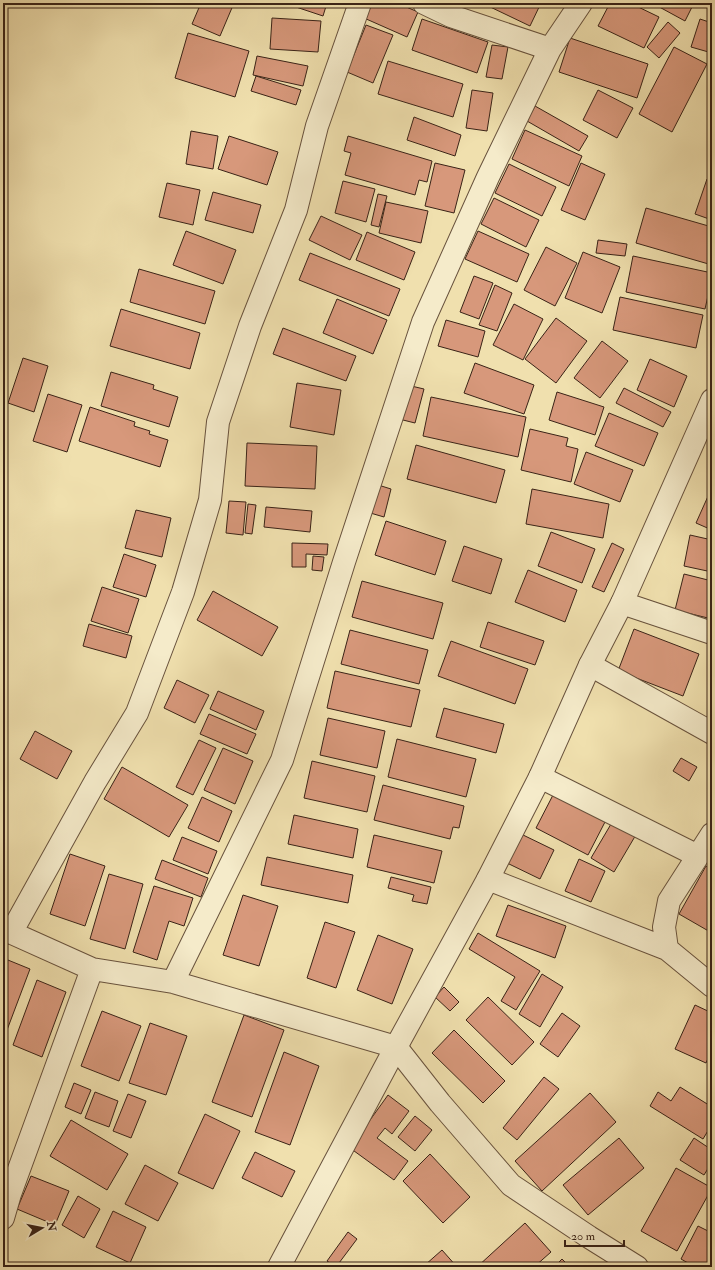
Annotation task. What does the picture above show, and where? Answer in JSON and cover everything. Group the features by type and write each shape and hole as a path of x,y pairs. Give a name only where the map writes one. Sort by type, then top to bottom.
{"street":[{"path":"360,3 317,126 296,210 250,326 218,422 210,500 182,592 137,713 7,931 92,969 174,982 396,1047 440,1103 510,1185 637,1267"},
{"path":"424,3 451,16 550,49"},
{"path":"174,982 282,760 423,322 488,178 550,49 581,3"},
{"path":"279,1267 396,1047 488,879 540,777 590,665 622,603 712,400"},
{"path":"622,603 712,632"},
{"path":"590,665 712,733"},
{"path":"540,777 698,856"},
{"path":"667,949 664,927 669,901 712,834"},
{"path":"488,879 667,949 712,986"},
{"path":"3,1218 10,1194 92,969"}],"building":[{"path":"201,3 234,3 220,36 192,24"},
{"path":"284,3 327,3 323,16"},
{"path":"371,3 397,3 418,12 407,37 364,18"},
{"path":"541,3 530,26 484,4"},
{"path":"610,3 630,3 659,17 644,48 598,26"},
{"path":"652,3 694,3 685,21"},
{"path":"272,18 321,21 318,52 270,49"},
{"path":"422,19 488,42 477,73 412,50"},
{"path":"700,19 712,23 712,53 691,47"},
{"path":"668,22 680,33 659,58 647,47"},
{"path":"366,25 393,35 373,83 347,72"},
{"path":"188,33 249,51 235,97 175,78"},
{"path":"570,38 648,64 637,98 559,72"},
{"path":"492,45 508,47 502,79 486,77"},
{"path":"674,47 707,64 672,132 639,114"},
{"path":"257,56 308,66 303,86 253,75"},
{"path":"388,61 463,84 453,117 378,94"},
{"path":"256,76 301,90 296,105 251,91"},
{"path":"472,90 493,93 487,131 466,128"},
{"path":"598,90 633,108 617,138 583,120"},
{"path":"535,106 588,136 579,151 527,121"},
{"path":"414,117 461,135 455,156 407,140"},
{"path":"525,130 582,156 569,186 512,159"},
{"path":"191,131 218,136 213,169 186,164"},
{"path":"229,136 278,152 267,185 218,169"},
{"path":"348,136 432,161 427,182 419,180 415,195 345,175 351,153 344,151"},
{"path":"435,163 465,170 454,213 425,206"},
{"path":"581,163 605,174 585,220 561,210"},
{"path":"509,164 556,187 542,216 495,193"},
{"path":"707,179 712,181 712,220 695,214"},
{"path":"343,181 375,189 366,222 335,213"},
{"path":"167,183 200,190 193,225 159,217"},
{"path":"213,192 261,205 253,233 205,220"},
{"path":"378,194 387,196 379,227 371,225"},
{"path":"494,198 539,220 526,247 481,224"},
{"path":"386,202 428,211 421,243 379,233"},
{"path":"646,208 712,227 712,265 636,243"},
{"path":"321,216 362,235 350,260 309,240"},
{"path":"186,231 236,250 223,284 173,265"},
{"path":"478,231 529,254 517,282 465,259"},
{"path":"367,232 415,252 404,280 356,260"},
{"path":"598,240 627,244 625,256 596,253"},
{"path":"546,247 577,263 555,306 524,290"},
{"path":"583,252 620,267 602,313 565,298"},
{"path":"310,253 400,289 389,316 299,280"},
{"path":"633,256 712,273 705,309 626,292"},
{"path":"139,269 215,291 205,324 130,302"},
{"path":"474,276 493,283 479,319 460,312"},
{"path":"495,285 512,293 497,331 479,325"},
{"path":"620,297 703,315 696,348 613,330"},
{"path":"337,299 387,320 373,354 323,333"},
{"path":"514,304 543,319 523,360 493,345"},
{"path":"121,309 200,333 190,369 110,346"},
{"path":"556,318 587,341 556,383 525,359"},
{"path":"446,320 485,331 478,357 438,346"},
{"path":"283,328 356,356 346,381 273,354"},
{"path":"602,341 628,361 600,398 574,378"},
{"path":"23,358 48,366 34,412 8,403"},
{"path":"650,359 687,376 674,407 637,390"},
{"path":"475,363 534,385 524,414 464,393"},
{"path":"111,372 154,385 153,389 178,397 169,427 101,406"},
{"path":"297,383 341,390 334,435 290,427"},
{"path":"407,385 424,389 415,423 399,419"},
{"path":"624,388 671,412 663,427 616,403"},
{"path":"557,392 604,407 595,435 549,420"},
{"path":"48,394 82,405 67,452 33,441"},
{"path":"431,397 526,417 518,457 423,436"},
{"path":"90,407 135,422 134,426 150,431 149,434 168,440 160,467 79,441"},
{"path":"609,413 658,433 644,466 595,446"},
{"path":"530,429 568,438 566,446 578,449 571,482 521,470"},
{"path":"247,443 317,446 315,489 245,486"},
{"path":"416,445 505,470 496,503 407,479"},
{"path":"586,452 633,470 620,502 574,484"},
{"path":"375,484 391,489 384,517 367,512"},
{"path":"532,489 609,504 603,538 526,524"},
{"path":"709,494 712,495 712,530 696,523"},
{"path":"229,501 246,502 243,535 226,533"},
{"path":"248,504 256,505 252,534 245,533"},
{"path":"266,507 312,511 310,532 264,527"},
{"path":"136,510 171,518 162,557 125,548"},
{"path":"386,521 446,541 435,575 375,555"},
{"path":"551,532 595,549 582,583 538,566"},
{"path":"690,535 712,540 712,572 684,566"},
{"path":"292,543 328,544 327,555 306,554 306,567 292,567"},
{"path":"612,543 624,549 604,592 592,587"},
{"path":"464,546 502,559 491,594 452,581"},
{"path":"124,554 156,565 146,597 113,587"},
{"path":"313,556 324,557 322,571 312,570"},
{"path":"528,570 577,590 565,622 515,602"},
{"path":"684,574 712,581 712,619 675,610"},
{"path":"362,581 443,603 433,639 352,617"},
{"path":"102,587 139,599 128,633 91,621"},
{"path":"213,591 278,627 262,656 197,620"},
{"path":"488,622 544,641 535,665 480,647"},
{"path":"89,624 132,636 126,658 83,646"},
{"path":"634,629 699,654 683,696 618,671"},
{"path":"350,630 428,650 419,684 341,664"},
{"path":"451,641 528,669 515,704 438,676"},
{"path":"335,671 420,690 411,727 327,708"},
{"path":"177,680 209,695 195,723 164,708"},
{"path":"218,691 264,711 256,730 210,709"},
{"path":"444,708 504,724 496,753 436,737"},
{"path":"209,714 256,734 247,754 200,734"},
{"path":"328,718 385,731 377,768 320,755"},
{"path":"35,731 72,751 57,779 20,759"},
{"path":"397,739 476,759 466,797 388,777"},
{"path":"199,740 216,748 193,795 176,787"},
{"path":"223,748 253,761 235,804 204,790"},
{"path":"681,758 697,767 689,781 673,771"},
{"path":"312,761 375,776 367,812 304,798"},
{"path":"122,767 188,805 169,837 104,799"},
{"path":"383,785 464,806 459,828 453,827 450,839 374,820"},
{"path":"553,795 605,822 588,855 536,828"},
{"path":"202,797 232,811 219,842 188,828"},
{"path":"294,815 358,829 353,858 288,844"},
{"path":"614,819 637,833 614,872 591,858"},
{"path":"521,834 554,850 540,879 507,863"},
{"path":"374,835 442,851 434,883 367,867"},
{"path":"182,837 217,851 208,874 173,860"},
{"path":"70,854 105,866 85,926 50,914"},
{"path":"267,857 353,875 348,903 261,885"},
{"path":"579,859 605,871 591,902 565,891"},
{"path":"162,860 208,878 201,897 155,879"},
{"path":"706,866 712,870 712,933 679,914"},
{"path":"109,874 143,884 125,949 90,939"},
{"path":"391,877 431,887 427,904 412,901 414,895 388,888"},
{"path":"154,886 193,898 184,926 169,921 157,960 133,952"},
{"path":"243,895 278,906 259,966 223,955"},
{"path":"508,905 566,926 555,958 496,936"},
{"path":"325,922 355,932 336,988 307,978"},
{"path":"478,933 540,971 516,1010 501,1001 515,977 469,949"},
{"path":"378,935 413,949 392,1004 357,990"},
{"path":"3,958 30,969 4,1038 3,1038"},
{"path":"542,974 563,987 540,1027 519,1014"},
{"path":"37,980 66,992 42,1057 13,1045"},
{"path":"444,987 459,1002 450,1011 435,997"},
{"path":"488,997 534,1042 512,1065 466,1020"},
{"path":"695,1005 712,1013 712,1049 706,1063 675,1049"},
{"path":"102,1011 141,1026 119,1081 81,1066"},
{"path":"562,1013 580,1026 558,1057 540,1044"},
{"path":"244,1015 284,1030 252,1117 212,1102"},
{"path":"150,1023 187,1036 166,1095 129,1083"},
{"path":"454,1030 505,1081 483,1103 432,1053"},
{"path":"284,1052 319,1066 290,1145 255,1132"},
{"path":"544,1077 559,1089 517,1140 503,1128"},
{"path":"74,1083 91,1090 81,1114 65,1107"},
{"path":"680,1087 712,1107 712,1124 703,1139 650,1106 658,1092 671,1101"},
{"path":"95,1092 118,1101 109,1127 85,1118"},
{"path":"590,1093 616,1122 542,1191 515,1161"},
{"path":"128,1094 146,1101 131,1138 113,1131"},
{"path":"388,1095 409,1111 392,1134 385,1128 377,1138 408,1161 394,1180 350,1148"},
{"path":"205,1114 240,1131 213,1189 178,1173"},
{"path":"415,1116 432,1130 415,1151 398,1137"},
{"path":"71,1120 128,1154 107,1190 50,1156"},
{"path":"619,1138 644,1168 588,1215 563,1185"},
{"path":"694,1138 712,1150 712,1162 704,1175 680,1160"},
{"path":"255,1152 295,1171 282,1197 242,1178"},
{"path":"430,1154 470,1197 443,1223 403,1181"},
{"path":"145,1165 178,1183 158,1221 125,1204"},
{"path":"676,1168 712,1188 677,1251 641,1231"},
{"path":"31,1176 69,1191 55,1225 17,1209"},
{"path":"78,1196 100,1209 84,1238 62,1225"},
{"path":"113,1211 146,1227 130,1263 96,1247"},
{"path":"525,1223 551,1252 534,1267 477,1267"},
{"path":"698,1226 712,1233 712,1262 709,1267 695,1267 681,1259"},
{"path":"348,1232 357,1239 336,1267 327,1261"},
{"path":"442,1250 457,1267 427,1267 425,1265"},
{"path":"562,1259 570,1267 554,1267"}]}
